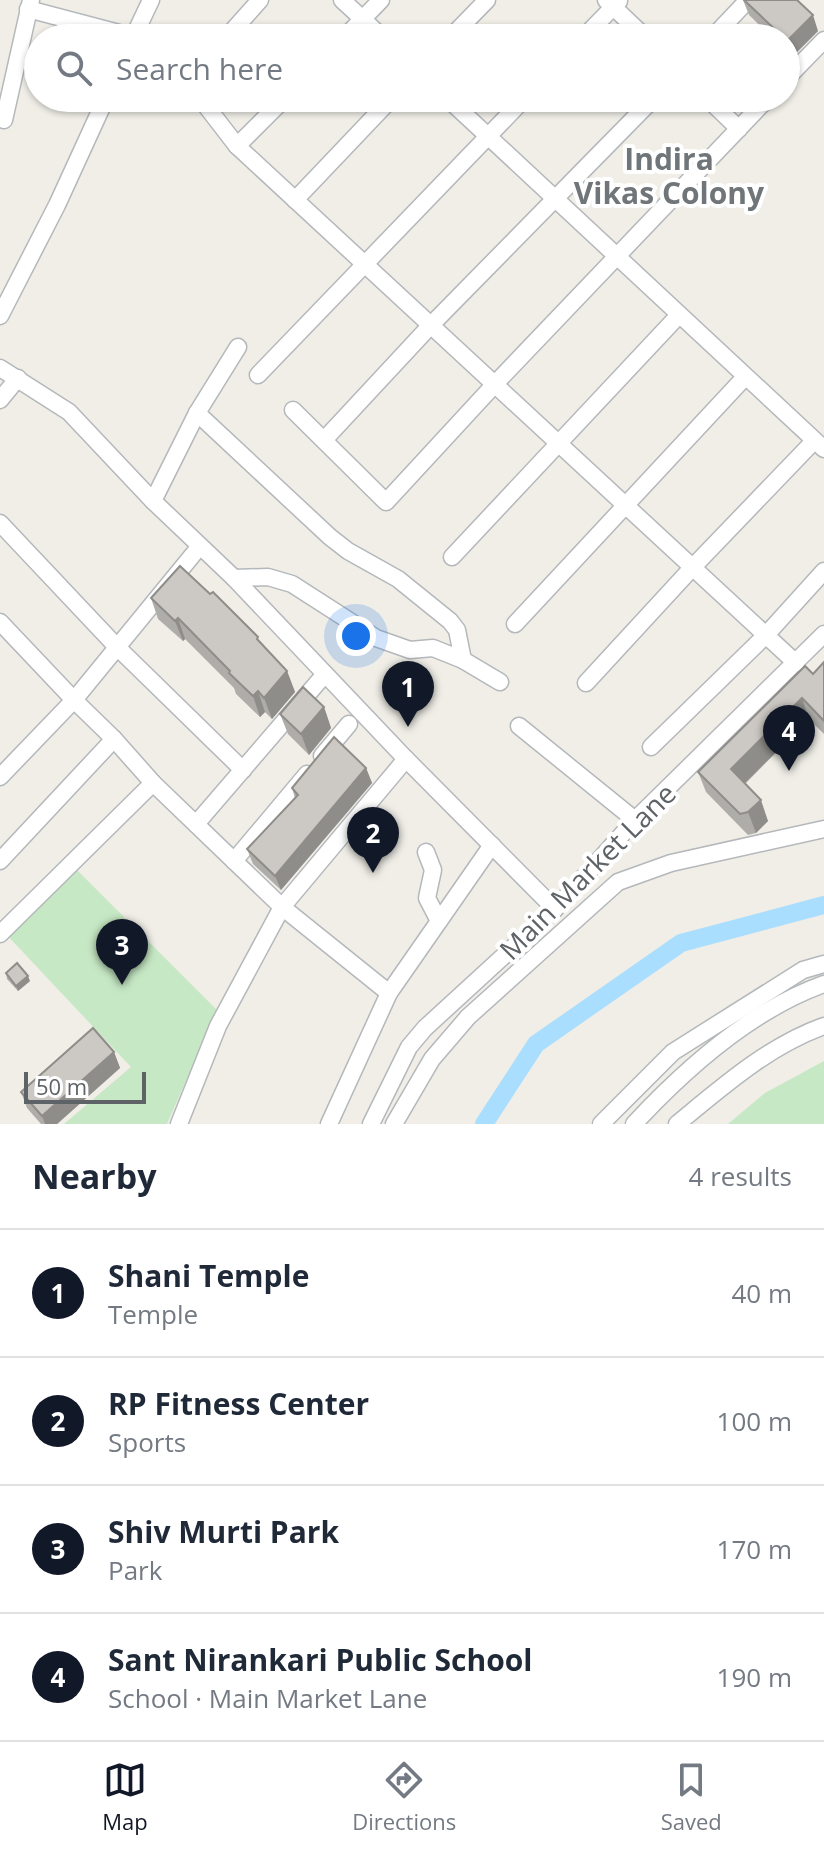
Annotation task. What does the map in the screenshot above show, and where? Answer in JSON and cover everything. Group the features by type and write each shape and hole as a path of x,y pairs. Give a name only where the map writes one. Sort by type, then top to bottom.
{"street":[{"path":"140,24 151,0"},
{"path":"239,24 260,0"},
{"path":"342,0 367,24"},
{"path":"359,24 381,0"},
{"path":"464,24 487,0"},
{"path":"725,24 748,0"},
{"path":"595,24 613,2 633,24"},
{"path":"26,24 30,4 93,24"},
{"path":"4,120 24,31"},
{"path":"800,65 824,40"},
{"path":"0,316 57,205 100,112"},
{"path":"211,112 237,146 796,663"},
{"path":"237,146 271,112"},
{"path":"295,200 379,112"},
{"path":"462,112 819,445 691,569 586,683"},
{"path":"258,375 512,112"},
{"path":"324,440 430,326 640,112"},
{"path":"721,112 739,129"},
{"path":"293,410 386,502 755,112"},
{"path":"452,557 679,315"},
{"path":"153,501 197,413 238,347"},
{"path":"0,368 69,412 555,909"},
{"path":"515,624 745,377"},
{"path":"0,400 18,378"},
{"path":"197,413 330,537 348,551 398,579 450,621 457,630 463,660"},
{"path":"0,523 117,647 243,770"},
{"path":"0,777 74,700 200,546"},
{"path":"651,747 765,636 824,571"},
{"path":"234,578 268,577 292,584 376,638 410,650 433,648 463,660 500,682"},
{"path":"0,622 153,783 282,907 389,993"},
{"name":"Main Market Lane","path":"371,1124 409,1047 425,1028 555,909 635,820 824,634"},
{"path":"196,824 325,674"},
{"path":"234,861 349,724"},
{"path":"519,726 635,820"},
{"path":"0,861 114,739"},
{"path":"179,1124 218,1026 282,907 406,759"},
{"path":"0,934 153,783"},
{"path":"394,1124 432,1059 468,1017 618,882 671,863 824,829"},
{"path":"329,1124 389,993 492,845"},
{"path":"426,852 433,870 427,898 439,921"},
{"path":"601,1124 673,1052 803,970 824,964"},
{"path":"634,1124 665,1090 726,1040 794,995 824,984"},
{"path":"677,1124 730,1080 796,1036 824,1026"}],"green space":[{"path":"75,868 217,1010 167,1124 64,1124 131,1067 6,934"},
{"path":"824,1061 824,1124 728,1124 765,1093"}],"building":[{"path":"744,0 797,0 813,15 800,28 800,24 769,24"},
{"path":"180,566 210,594 213,592 287,671 264,698 258,691 253,696 178,618 175,621 151,598"},
{"path":"824,662 824,721 802,698 731,769 761,800 748,812 740,814 698,772 805,666 813,674"},
{"path":"303,687 324,707 301,734 280,714"},
{"path":"334,737 366,768 275,876 247,849 298,795 292,788"},
{"path":"17,963 28,976 16,986 6,973"},
{"path":"93,1028 114,1052 42,1116 21,1092"}],"waterway":[{"path":"484,1124 536,1044 681,943 824,905"}],"place":[{"name":"Shani Temple","path":"408,727"},
{"name":"Sant Nirankari Public School","path":"789,771"},
{"name":"RP Fitness Center","path":"373,873"},
{"name":"Shiv Murti Park","path":"122,985"}],"district":[{"name":"Indira Vikas Colony","path":"669,175"}]}
